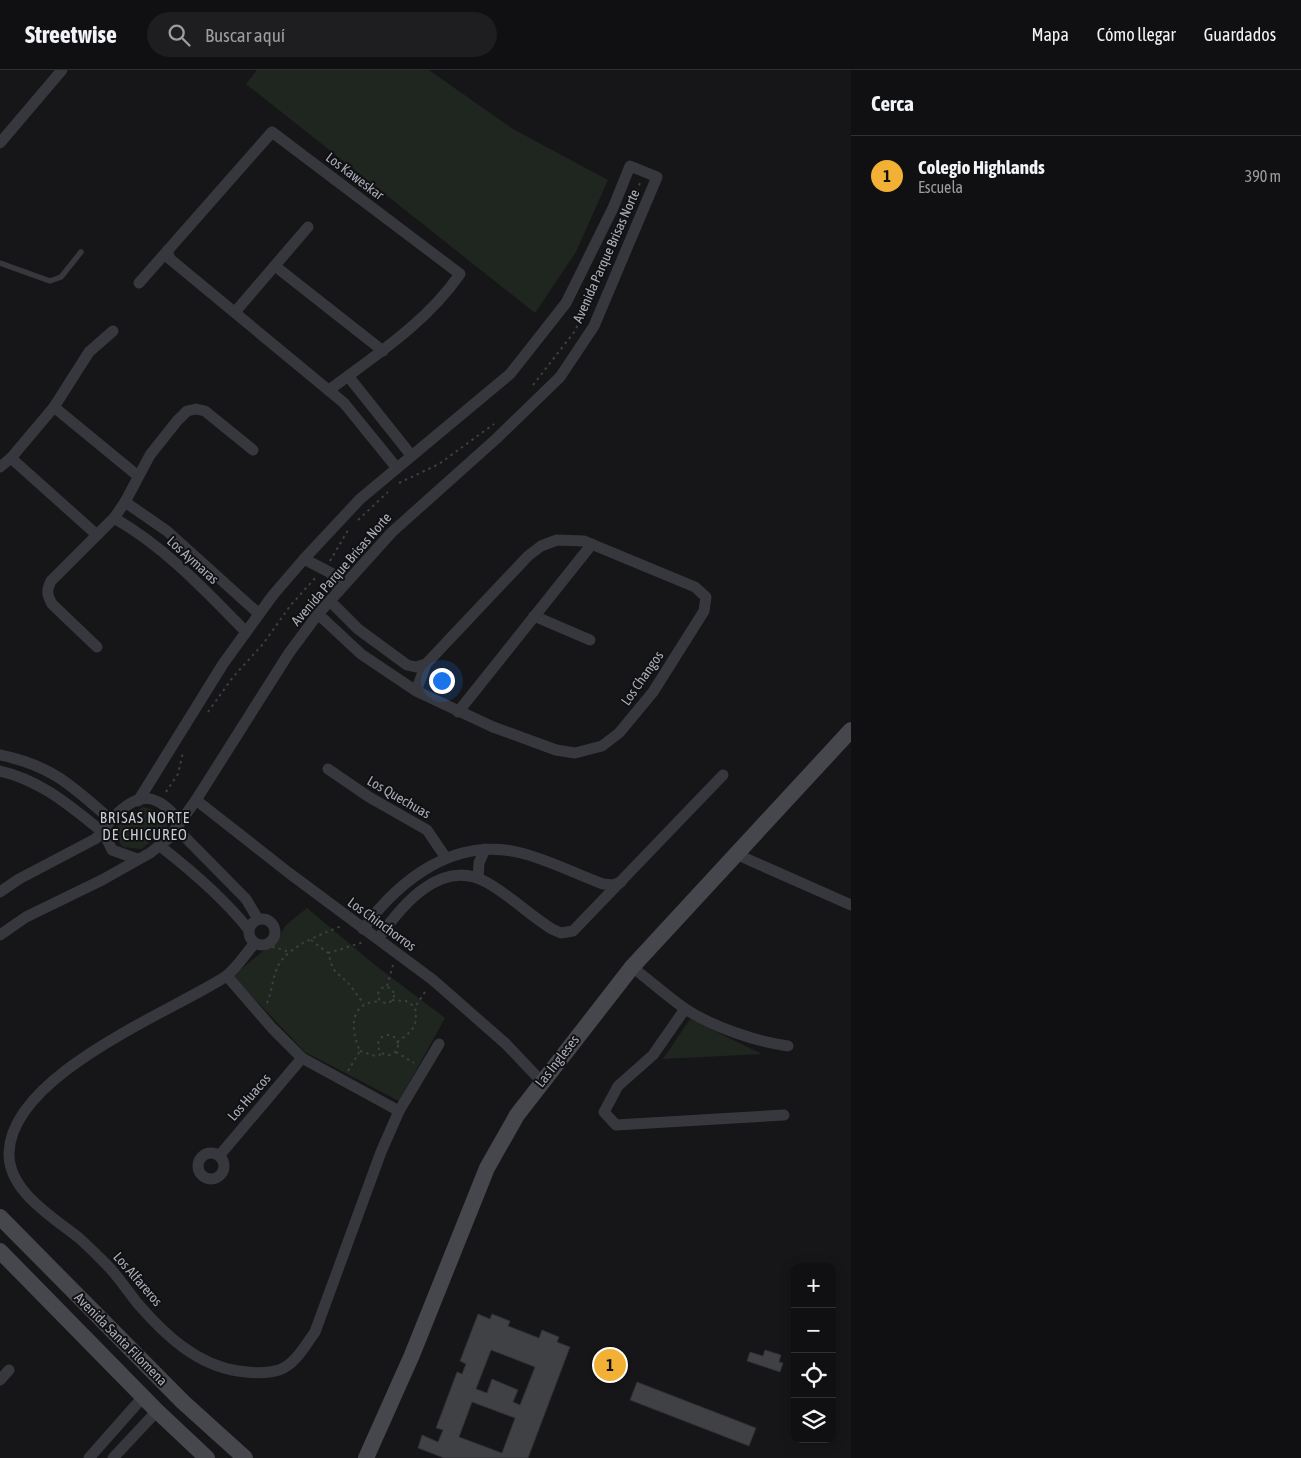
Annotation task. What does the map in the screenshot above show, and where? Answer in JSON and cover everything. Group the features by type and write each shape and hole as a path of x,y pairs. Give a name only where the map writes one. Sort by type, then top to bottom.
{"street":[{"path":"0,143 62,70"},
{"name":"Los Kaweskar","path":"139,283 272,132 460,274 451,288 412,327 383,351 329,390"},
{"name":"Avenida Parque Brisas Norte","path":"0,935 26,917 102,880 160,846 196,800 288,653 318,614 392,532 496,439 560,377 594,326 657,177 630,166 613,208 566,302 510,374 451,425 396,467 360,499 304,559 223,664 138,801 111,820 104,833"},
{"path":"235,312 308,227"},
{"path":"167,251 170,258 344,403 396,467"},
{"path":"275,266 383,351"},
{"path":"0,467 11,458 54,407 89,352 112,331"},
{"path":"348,376 411,455"},
{"path":"54,407 138,476"},
{"path":"97,647 52,604 47,596 47,588 114,518 158,445 187,411 196,409 205,411 253,450"},
{"path":"11,458 97,535"},
{"name":"Los Aymaras","path":"125,502 167,531 260,614"},
{"name":"Los Aymaras","path":"114,518 138,532 174,561 246,632"},
{"name":"Los Changos","path":"318,614 361,654 416,691 458,712 556,750 575,753 602,746 619,733 639,711 704,611 706,596 700,589 592,544 566,539 548,542 534,550 426,664 416,691"},
{"path":"458,712 592,544"},
{"path":"304,559 325,568 336,580 340,591"},
{"path":"330,601 358,629 407,665 416,667 426,664"},
{"path":"534,616 590,640"},
{"name":"Las Ingleses","path":"366,1458 431,1311 487,1168 506,1132 541,1081 632,967 738,856 851,730"},
{"path":"0,755 45,768 62,778 111,820"},
{"name":"Los Quechuas","path":"328,769 369,797 427,830 446,858"},
{"path":"0,771 33,781 104,833 112,850 137,859"},
{"path":"378,939 399,910 424,888 461,874 478,878 510,898 543,924 561,933 573,932 723,775"},
{"path":"138,801 147,798 164,803 178,825 246,899 258,919 270,922 274,929 273,937 259,944 250,937 249,930 235,912 186,866 160,846"},
{"name":"Los Chinchorros","path":"196,800 352,921 433,980 506,1044 541,1081"},
{"path":"0,892 19,879 104,833"},
{"path":"478,878 479,863 485,849"},
{"path":"363,929 402,886 417,873 446,858 485,849 528,855 609,885 621,882"},
{"path":"738,856 851,905"},
{"path":"593,880 600,890 598,906"},
{"path":"249,930 258,919"},
{"name":"Los Alfareros","path":"259,944 227,976 69,1067 41,1092 23,1113 12,1136 9,1153 11,1168 22,1188 114,1272 139,1305 177,1343 202,1359 226,1369 253,1373 280,1370 297,1357 316,1332 381,1152 399,1111 439,1044"},
{"path":"632,967 685,1009 741,1035 766,1043 788,1046"},
{"path":"227,976 261,1016 302,1058 399,1111"},
{"path":"685,1009 653,1055 618,1086 604,1112 616,1126 784,1115"},
{"name":"Los Huacos","path":"219,1156 302,1058"},
{"name":"Avenida Santa Filomena","path":"0,1217 183,1402 244,1458"},
{"name":"Avenida Santa Filomena","path":"0,1251 157,1412 207,1458"},
{"path":"0,1380 9,1370"},
{"path":"89,1458 143,1397"},
{"path":"114,1458 157,1412"}],"lane":[{"path":"0,263 50,280 61,276 81,252"}],"path":[{"path":"531,388 575,331 645,172"},
{"path":"397,484 439,464 494,423"},
{"path":"353,524 393,488"},
{"path":"205,716 233,677 263,644 290,606 325,568 350,528"},
{"path":"155,799 163,794 175,780 184,749"},
{"path":"261,1016 273,990 277,968 290,952 352,921"},
{"path":"328,953 378,939"},
{"path":"311,940 328,953 333,969 349,984 364,1005"},
{"path":"259,944 290,952"},
{"path":"396,953 387,986 379,990 378,996 385,1003 392,1000 406,1001 414,1007 416,1018 412,1032 397,1042"},
{"path":"414,1007 433,980"},
{"path":"387,986 393,990 392,1000"},
{"path":"380,1000 364,1005 358,1012 354,1025 354,1038 360,1051 375,1056 390,1055 396,1052"},
{"path":"383,1054 378,1046 381,1038 388,1035 397,1042"},
{"path":"396,1052 397,1042"},
{"path":"342,1081 360,1051"},
{"path":"396,1052 425,1069"}],"shaded area":[{"path":"257,70 429,70 513,129 608,180 576,252 535,313 246,84"},
{"path":"143,807 161,812 168,820 167,829 141,849 123,847 116,838 118,824"},
{"path":"307,908 375,965 445,1018 399,1101 305,1052 233,976 269,946 280,935 286,925"},
{"path":"690,1019 762,1054 663,1059"}],"building":[{"path":"478,1314 490,1319 492,1314 510,1321 508,1326 539,1338 542,1330 559,1337 557,1342 570,1347 528,1458 444,1458 418,1448 422,1435 438,1442 443,1430 436,1428 457,1372 462,1374 466,1364 460,1361","holes":["491,1350 535,1367 520,1405 513,1402 518,1390 492,1379 487,1393 476,1389","472,1402 515,1418 502,1453 459,1437"]},
{"path":"765,1350 781,1355 779,1362 783,1363 780,1372 747,1361 750,1352 763,1356"},
{"path":"637,1382 756,1428 749,1446 630,1400"}],"place":[{"name":"Colegio Highlands","path":"610,1365"}],"district":[{"name":"BRISAS NORTE DE CHICUREO","path":"145,826"}]}
